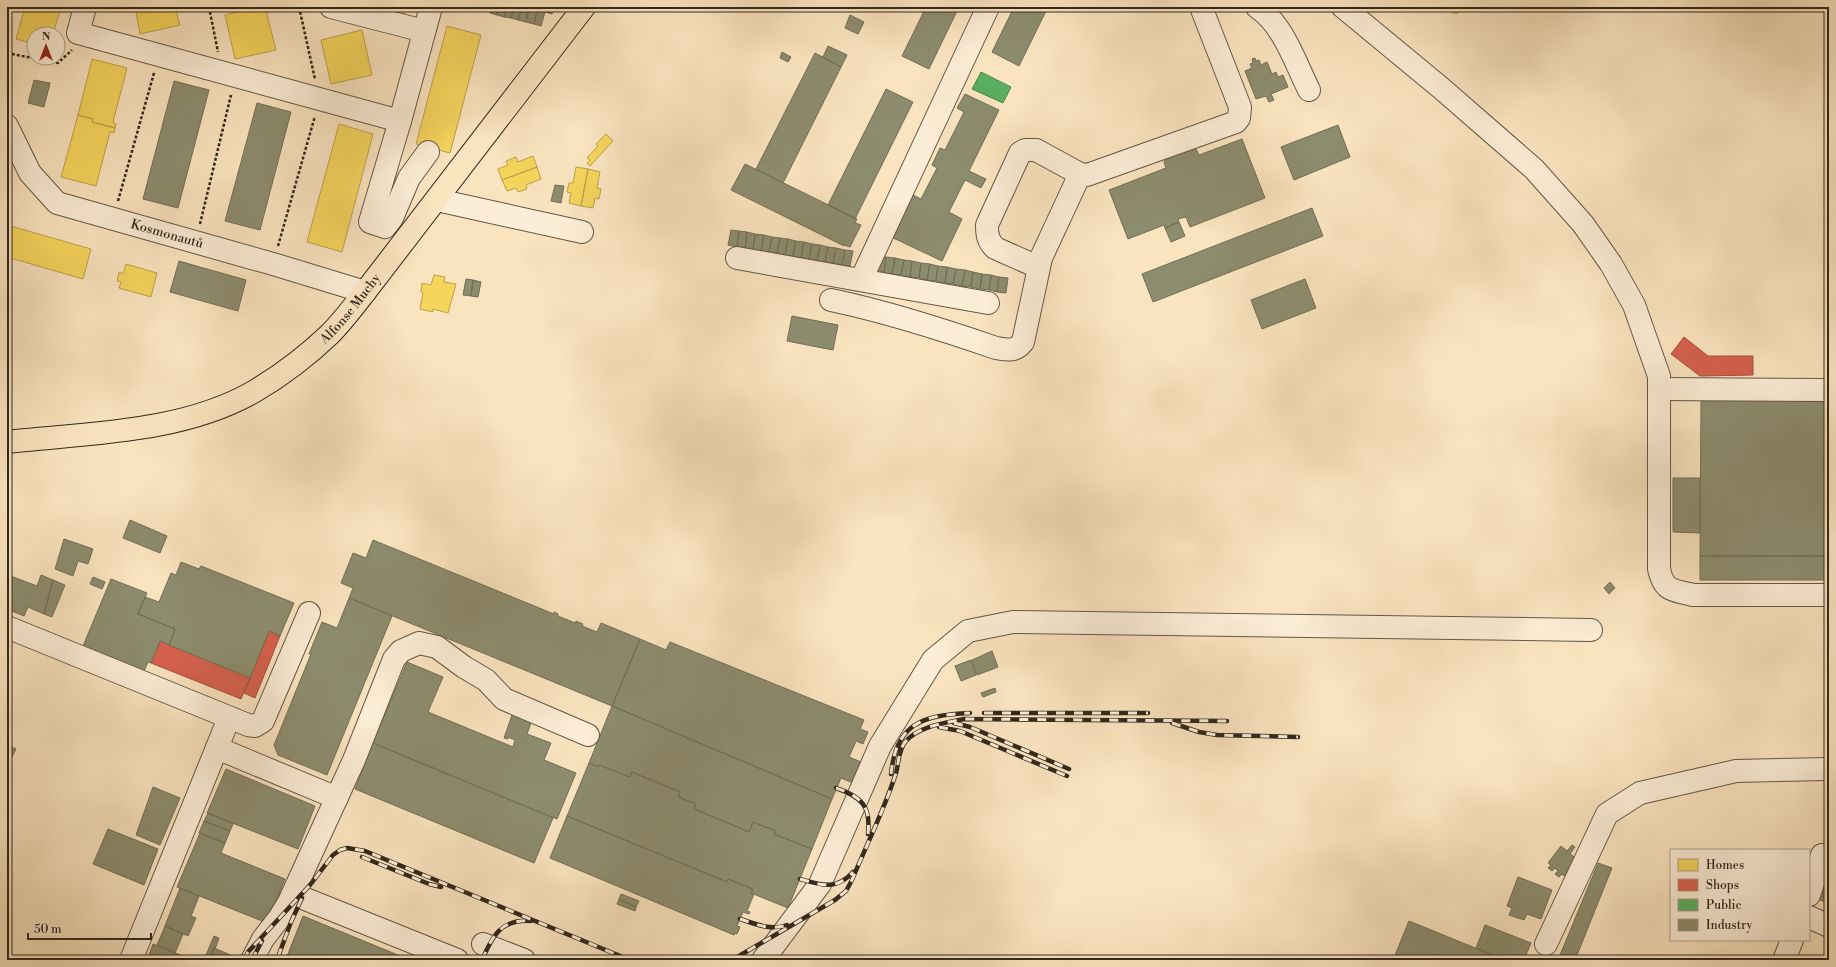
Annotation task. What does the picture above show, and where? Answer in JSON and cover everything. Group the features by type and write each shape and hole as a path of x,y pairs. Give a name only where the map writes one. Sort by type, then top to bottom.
{"main road":[{"name":"Alfonse Muchy","path":"7,442 130,429 167,423 195,416 224,406 255,391 289,369 331,333 365,292 584,7"}],"street":[{"path":"85,7 83,34 400,121"},
{"path":"331,7 424,31"},
{"path":"428,152 409,178 392,218 385,226 370,222 400,121 431,7"},
{"path":"861,280 988,7"},
{"path":"1038,267 995,248 990,242 987,234 987,225 1020,154 1025,150 1036,150 1080,174 1091,174 1236,122 1239,118 1240,107 1201,7"},
{"path":"1257,7 1266,13 1282,37 1309,90"},
{"path":"1343,7 1442,88 1534,169 1583,224 1611,264 1634,305 1659,376 1659,569 1662,581 1672,590 1693,595 1829,595"},
{"name":"Kosmonautů","path":"9,136 30,173 57,204 196,242 365,292"},
{"path":"831,300 913,320 1008,350 1017,348 1023,342 1038,267 1080,174"},
{"path":"437,200 582,232"},
{"path":"737,258 988,303"},
{"path":"1659,389 1829,390"},
{"path":"7,627 229,718 255,726 263,721 309,613"},
{"path":"763,960 820,884 880,746 933,660 968,630 1013,622 1591,630"},
{"path":"252,960 263,939 280,917 293,894 354,760 394,659 401,651 419,644 438,647 464,667 486,680 497,693 513,704 588,735"},
{"path":"131,960 229,718"},
{"path":"217,748 337,798"},
{"path":"1546,944 1607,814 1640,793 1736,771 1829,769"},
{"path":"1810,892 1822,855"},
{"path":"293,894 457,960"},
{"path":"1810,918 1829,926"},
{"path":"1784,960 1792,941"},
{"path":"483,944 524,960"}],"path":[{"path":"196,242 229,74 209,7"},
{"path":"273,264 320,99 299,7"},
{"path":"7,53 58,63 83,34"},
{"path":"112,219 159,55"}],"building: Homes":[{"path":"25,7 61,7 55,26 26,26 26,42 16,39"},
{"path":"135,7 175,7 180,25 140,34"},
{"path":"258,7 265,7 276,50 235,59 225,15"},
{"path":"372,7 406,7 404,15"},
{"path":"1444,7 1459,7 1457,14 1443,9"},
{"path":"447,26 481,35 450,153 416,144"},
{"path":"362,30 372,75 331,84 321,40"},
{"path":"92,59 127,68 113,122 116,124 115,128 92,122 93,119 78,115"},
{"path":"78,115 93,119 92,122 115,128 114,133 110,132 96,186 61,177"},
{"path":"339,124 373,134 342,252 307,242"},
{"path":"606,134 613,141 590,166 587,163 590,160 587,158 598,146 596,144"},
{"path":"533,156 537,167 502,180 498,169 508,165 506,161 516,157 518,162"},
{"path":"537,167 541,179 526,185 527,189 518,192 516,188 507,191 502,180"},
{"path":"576,167 588,169 581,206 569,203 571,193 567,192 569,183 573,183"},
{"path":"588,169 600,172 597,188 601,189 599,199 595,198 593,208 581,206"},
{"path":"7,225 91,249 83,279 7,257"},
{"path":"126,264 157,273 151,297 119,288 121,282 117,281 119,272 123,274"},
{"path":"434,275 445,277 444,282 456,284 448,313 433,309 433,312 420,309 423,293 421,292 422,283 431,285"}],"building: Shops":[{"path":"1684,337 1708,356 1753,356 1753,375 1700,376 1671,354"},
{"path":"269,631 280,636 255,698 244,693"},
{"path":"160,641 250,678 241,699 151,663"}],"building: Public":[{"path":"981,72 1011,87 1003,103 972,89"}],"building: Industry":[{"path":"491,7 499,7 497,15 490,13"},
{"path":"499,7 507,7 504,17 497,15"},
{"path":"507,7 514,7 511,18 504,17"},
{"path":"514,7 522,7 518,20 511,18"},
{"path":"522,7 529,8 526,22 518,20"},
{"path":"546,7 554,7 552,14 545,12"},
{"path":"926,7 959,7 929,69 902,56"},
{"path":"1014,7 1048,7 1019,66 992,52"},
{"path":"529,8 537,10 534,24 526,22"},
{"path":"537,10 545,12 541,26 534,24"},
{"path":"850,15 864,22 858,34 845,28"},
{"path":"828,46 847,55 841,67 823,57"},
{"path":"782,52 791,57 788,62 780,58"},
{"path":"815,53 841,67 783,183 756,169"},
{"path":"1255,58 1256,61 1259,60 1261,65 1267,62 1272,74 1276,72 1278,77 1283,75 1288,87 1271,94 1274,100 1269,102 1266,96 1256,99 1245,71 1252,68 1250,64 1253,63 1252,59"},
{"path":"34,80 50,83 44,107 28,103"},
{"path":"174,81 209,90 178,208 143,199"},
{"path":"886,89 913,102 855,219 828,205"},
{"path":"965,94 999,110 969,171 986,179 981,188 965,180 949,212 962,219 942,261 887,235 907,192 921,199 937,168 932,165 940,148 945,150 964,112 957,108"},
{"path":"257,103 291,112 260,230 225,221"},
{"path":"1338,125 1350,157 1294,180 1281,147"},
{"path":"1242,139 1265,198 1190,227 1186,217 1178,219 1179,222 1165,228 1164,225 1128,239 1109,190 1166,168 1164,162 1167,156 1191,147 1196,149 1199,155"},
{"path":"745,164 857,219 855,223 861,225 850,247 844,246 731,190"},
{"path":"555,185 564,186 561,203 551,201"},
{"path":"1312,208 1323,236 1153,302 1142,274"},
{"path":"1179,222 1185,236 1171,242 1165,228"},
{"path":"731,230 739,231 737,247 728,245"},
{"path":"739,231 747,232 745,248 737,247"},
{"path":"747,232 755,234 753,249 745,248"},
{"path":"755,234 764,235 761,251 753,249"},
{"path":"764,235 772,237 769,252 761,251"},
{"path":"772,237 780,238 777,253 769,252"},
{"path":"780,238 788,239 785,255 777,253"},
{"path":"788,239 796,241 793,256 785,255"},
{"path":"796,241 804,242 801,258 793,256"},
{"path":"804,242 812,244 809,259 801,258"},
{"path":"812,244 820,245 817,261 809,259"},
{"path":"820,245 828,247 825,262 817,261"},
{"path":"828,247 836,248 833,263 825,262"},
{"path":"836,248 845,250 842,265 833,263"},
{"path":"845,250 853,251 850,266 842,265"},
{"path":"877,255 886,257 884,272 874,270"},
{"path":"886,257 895,258 892,274 884,272"},
{"path":"895,258 904,260 901,275 892,274"},
{"path":"904,260 912,261 910,277 901,275"},
{"path":"179,261 246,280 238,311 170,292"},
{"path":"912,261 921,263 919,278 910,277"},
{"path":"921,263 930,264 927,280 919,278"},
{"path":"930,264 938,266 936,281 927,280"},
{"path":"938,266 947,267 945,283 936,281"},
{"path":"947,267 956,269 953,284 945,283"},
{"path":"956,269 965,270 962,286 953,284"},
{"path":"965,270 973,272 971,287 962,286"},
{"path":"973,272 982,274 980,289 971,287"},
{"path":"982,274 991,275 989,290 980,289"},
{"path":"991,275 999,277 997,292 989,290"},
{"path":"999,277 1008,278 1006,293 997,292"},
{"path":"466,279 473,280 471,296 463,295"},
{"path":"1305,279 1316,308 1262,329 1251,300"},
{"path":"473,280 481,282 478,297 471,296"},
{"path":"792,316 838,325 833,350 787,341"},
{"path":"1701,398 1829,399 1829,556 1700,556"},
{"path":"1673,478 1700,478 1700,533 1673,532"},
{"path":"130,520 167,536 160,553 123,538"},
{"path":"64,539 93,549 88,564 78,561 73,576 55,569"},
{"path":"373,540 554,614 554,612 558,614 558,616 575,623 576,621 583,624 582,626 597,632 601,623 640,639 612,706 349,598 353,588 341,583 353,553 366,558"},
{"path":"1700,556 1829,556 1829,580 1700,580"},
{"path":"181,562 199,569 201,566 294,603 280,636 269,631 250,678 169,645 175,629 138,614 145,597 159,602 171,573 176,575"},
{"path":"8,575 37,586 41,575 53,580 44,614 28,607 24,616 7,609"},
{"path":"93,577 105,582 102,589 90,584"},
{"path":"111,579 147,593 138,614 175,629 169,645 160,641 151,663 148,662 144,671 83,646"},
{"path":"53,580 65,585 52,617 44,614"},
{"path":"1610,582 1615,588 1609,594 1604,588"},
{"path":"349,598 392,616 327,775 278,755 274,745 311,654 309,654 322,622 337,628"},
{"path":"640,639 666,650 670,642 864,720 860,729 868,732 863,744 856,741 849,757 861,762 853,783 841,778 832,799 612,706"},
{"path":"992,651 998,667 977,675 972,660"},
{"path":"971,660 976,675 961,681 955,666"},
{"path":"407,662 443,677 428,712 513,747 515,740 508,737 508,739 504,738 513,712 532,720 527,734 551,743 544,760 576,773 557,819 373,743"},
{"path":"995,688 996,692 983,697 981,693"},
{"path":"612,706 832,799 812,849 774,834 776,831 753,822 749,832 694,809 696,804 678,797 680,792 632,772 630,777 599,765 598,767 589,763"},
{"path":"373,743 553,818 534,863 355,789"},
{"path":"7,745 16,749 12,757 7,755"},
{"path":"589,763 598,767 599,765 630,777 632,772 680,792 678,797 696,804 694,809 749,832 753,822 776,831 774,834 812,849 788,908 751,893 753,889 728,879 727,882 567,816"},
{"path":"226,769 315,806 298,849 207,813"},
{"path":"153,787 180,798 160,845 136,835"},
{"path":"208,813 233,824 230,831 204,821"},
{"path":"567,816 727,882 728,879 753,889 751,893 754,894 747,911 750,912 749,914 743,912 737,926 740,927 737,934 735,933 734,935 550,858"},
{"path":"204,821 230,831 225,843 199,833"},
{"path":"108,829 158,849 144,885 93,864"},
{"path":"200,833 225,843 221,853 285,879 267,923 177,887"},
{"path":"1572,845 1575,847 1570,854 1577,859 1564,876 1562,874 1559,877 1555,874 1558,871 1555,868 1552,871 1548,868 1551,865 1548,863 1561,846 1567,851"},
{"path":"1598,863 1612,868 1575,960 1558,960"},
{"path":"1828,873 1829,874 1829,903 1817,899"},
{"path":"1518,877 1552,890 1541,919 1527,914 1524,920 1509,915 1512,908 1507,906"},
{"path":"180,888 199,896 191,916 196,918 188,936 165,926"},
{"path":"621,894 639,901 636,907 619,899"},
{"path":"619,899 636,907 635,911 617,904"},
{"path":"303,916 410,960 284,960 286,959"},
{"path":"1409,921 1502,959 1502,960 1393,960"},
{"path":"1485,925 1531,943 1524,960 1505,960 1476,948"},
{"path":"165,926 183,934 175,953 157,945"},
{"path":"214,936 219,938 215,949 214,948 209,960 204,960"},
{"path":"153,944 175,953 191,959 147,960"},
{"path":"214,948 235,957 233,960 209,960"},
{"path":"272,955 284,960 269,960"}],"railway":[{"path":"891,774 894,757 899,743 906,733 915,725 939,716 970,713"},
{"path":"984,713 1148,713"},
{"path":"732,960 835,900 846,891 886,800 896,773 901,748 911,736 918,732 933,726 964,719 1227,721"},
{"path":"954,723 970,727 1069,769"},
{"path":"1172,723 1199,732 1217,735 1298,737"},
{"path":"939,727 960,731 1067,776"},
{"path":"836,788 852,795 863,804 868,816 868,834"},
{"path":"244,960 248,952 310,885 333,855 340,850 347,848 365,851 630,960"},
{"path":"362,857 429,884 441,887"},
{"path":"800,879 828,885 840,882 853,872"},
{"path":"278,957 302,898"},
{"path":"740,919 757,925 769,927 781,927 787,925"},
{"path":"482,960 490,943 499,930 512,923 531,921"},
{"path":"252,960 262,941"}]}
